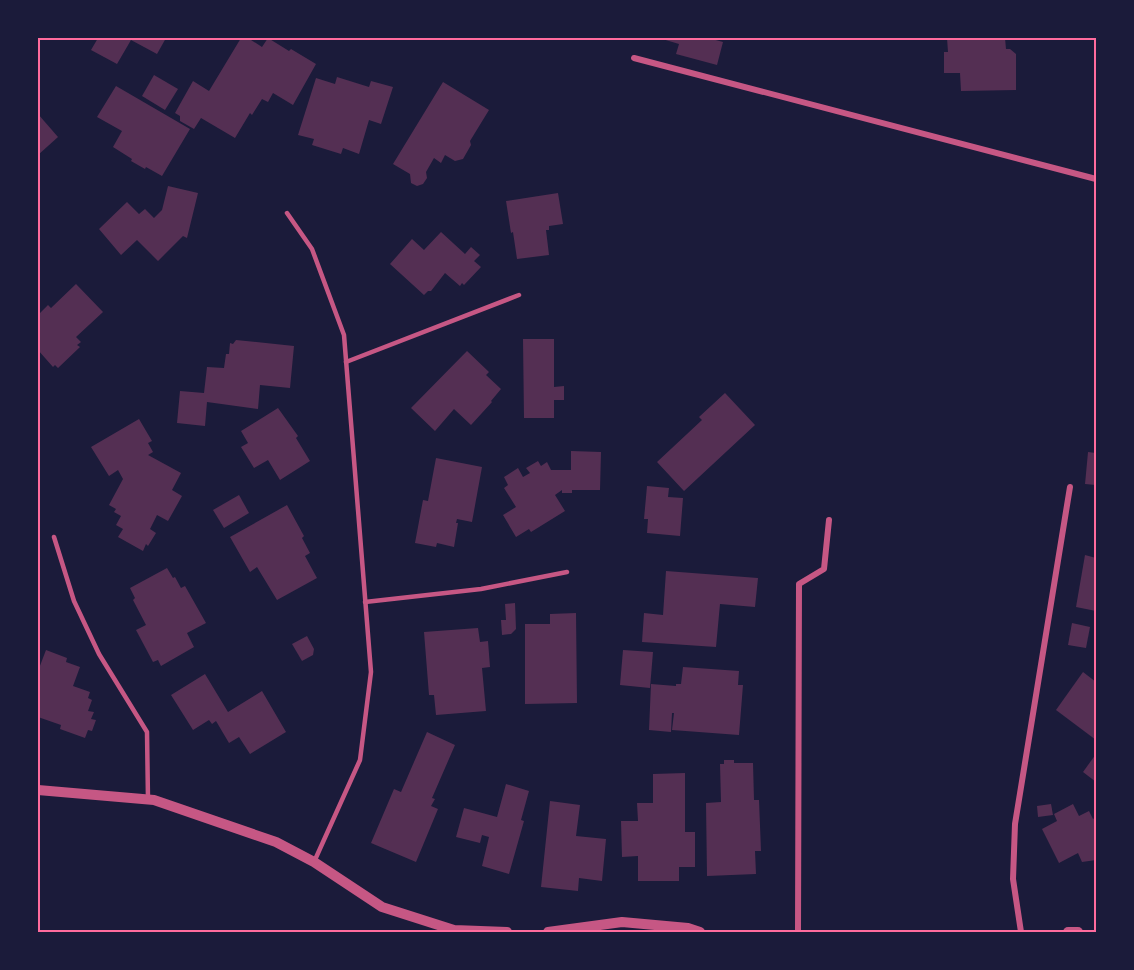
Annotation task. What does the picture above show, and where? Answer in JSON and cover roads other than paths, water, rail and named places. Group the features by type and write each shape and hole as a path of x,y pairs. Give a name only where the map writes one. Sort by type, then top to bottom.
{"street":[{"path":"634,58 1096,179"},
{"path":"1021,933 1013,879 1016,824 1070,487"},
{"path":"798,933 799,584 824,569 829,520"},
{"path":"38,790 148,800 276,842 314,862 382,907 454,930 507,933"},
{"path":"548,933 622,922 688,928 700,933"},
{"path":"1068,933 1078,933"}],"lane":[{"path":"286,213 312,249 344,335 371,672 360,760 314,862"},
{"path":"346,362 519,295"},
{"path":"54,537 74,601 99,654 147,732 148,800"},
{"path":"365,602 481,590 567,572"}]}
